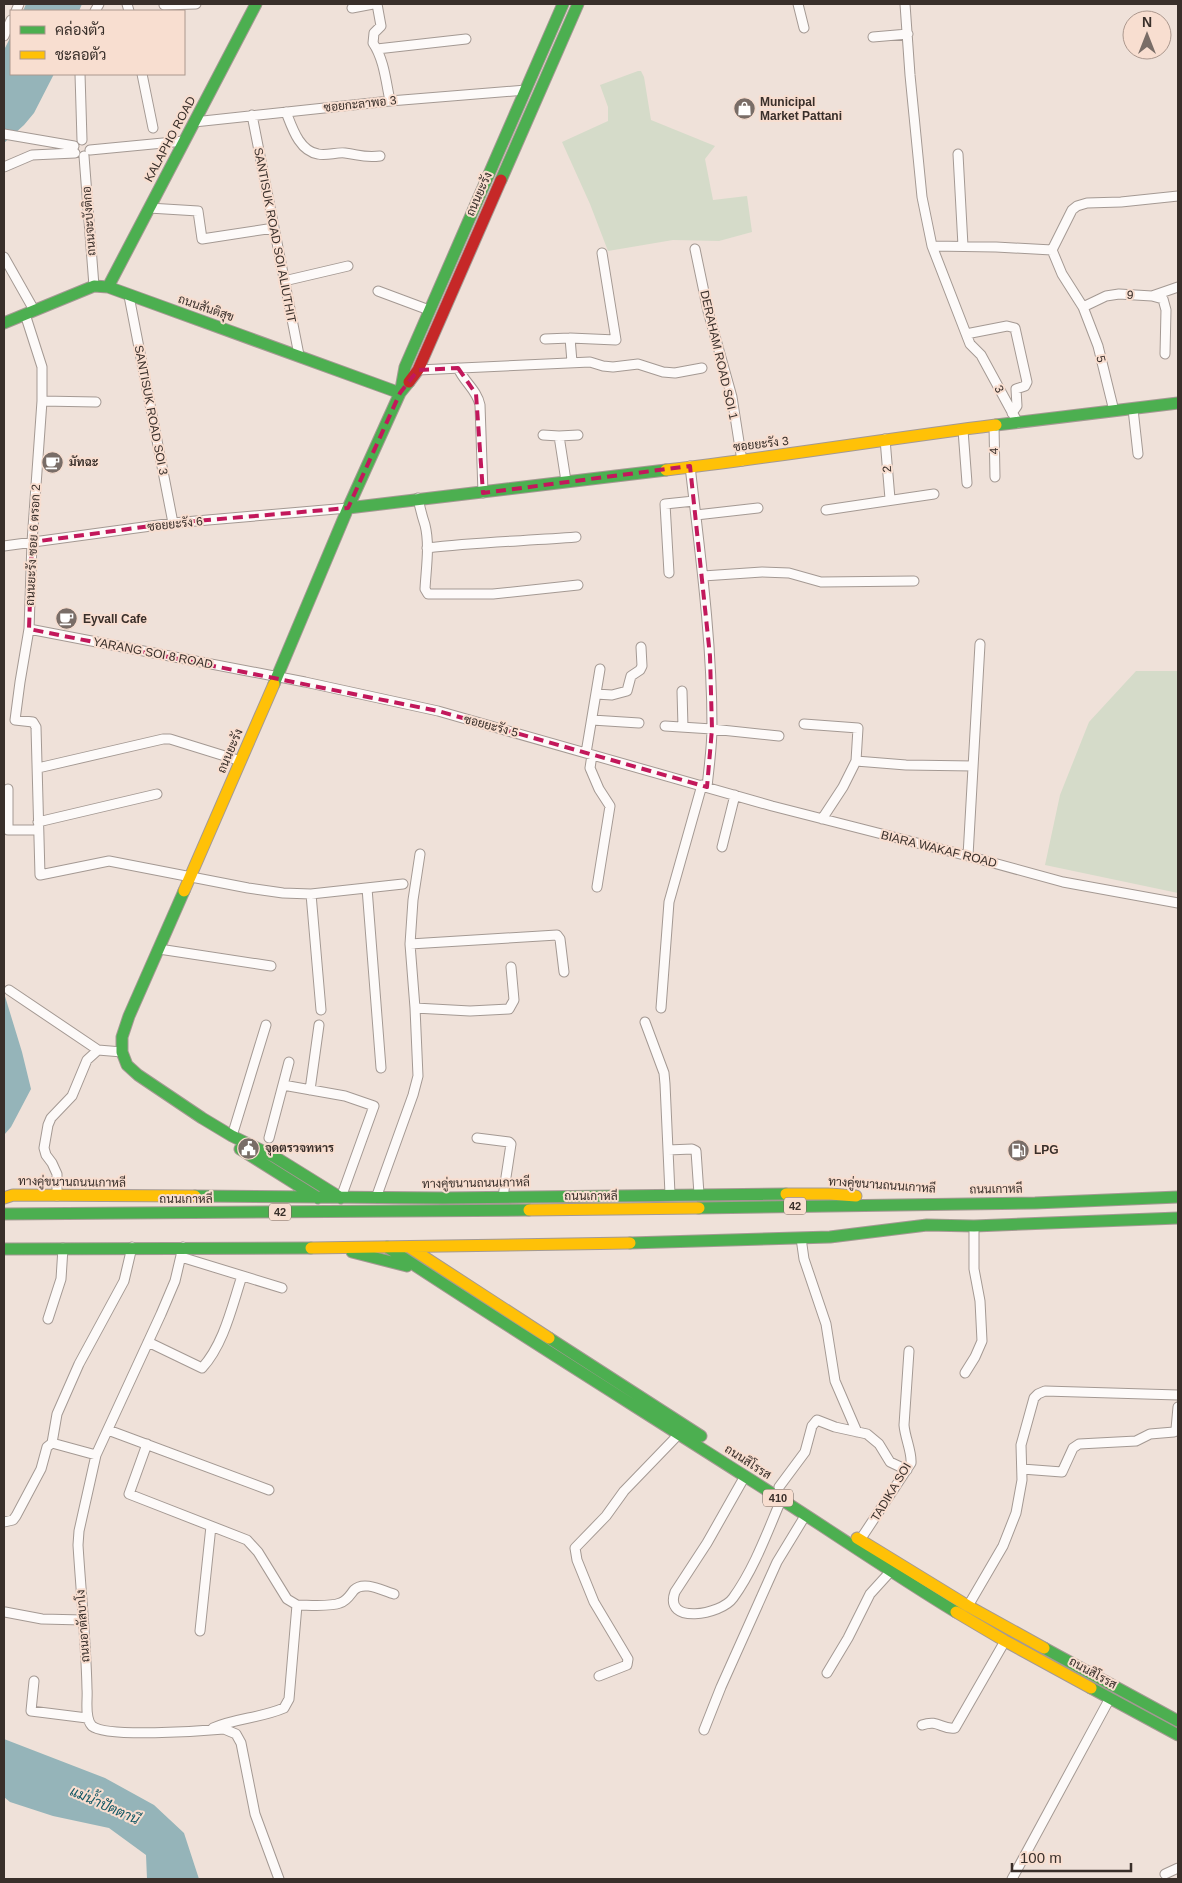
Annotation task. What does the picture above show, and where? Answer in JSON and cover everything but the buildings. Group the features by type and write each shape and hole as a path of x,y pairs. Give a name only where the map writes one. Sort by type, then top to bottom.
{"main road":[{"name":"KALAPHO ROAD","path":"108,287 256,4"},
{"name":"ถนนยะรัง","path":"400,393 404,366 563,4"},
{"name":"ถนนยะรัง","path":"122,1052 122,1037 129,1016 277,677 348,508 400,393 418,370 578,4"},
{"path":"475,205 487,211"},
{"name":"ถนนสันติสุข","path":"4,323 94,286 108,287 400,393"},
{"name":"ซอยยะรัง 3","path":"348,508 418,498 483,493 566,481 742,461 885,439 994,426 1015,418 1114,411 1178,403"},
{"path":"122,1052 127,1065 177,1102 232,1136 275,1157 308,1178 342,1195"},
{"path":"177,1102 202,1124 318,1198"},
{"path":"4,1213 158,1204 210,1204 265,1197 274,1191 278,1183 276,1171"},
{"name":"ทางคู่ขนานถนนเกาหลี","path":"4,1198 13,1195 318,1198 342,1195 376,1198 830,1194 950,1204"},
{"name":"ถนนเกาหลี","path":"4,1213 556,1210 1035,1203 1178,1197"},
{"path":"1035,1203 1058,1223"},
{"path":"4,1249 132,1247 182,1252 464,1245 650,1244 830,1237 927,1226 1178,1218"},
{"path":"453,1276 446,1263 446,1256 449,1252 464,1245"},
{"name":"ถนนสิโรรส","path":"387,1247 745,1476 890,1572 1005,1641 1178,1735"},
{"name":"ถนนสิโรรส","path":"409,1247 860,1540 1041,1648 1178,1721"},
{"path":"335,1248 386,1260 425,1272"}],"street":[{"path":"164,5 196,4"},
{"path":"352,8 375,4 381,26 373,38 373,43 384,69 390,101"},
{"path":"798,4 804,28"},
{"name":"3","path":"905,4 922,196 932,246 970,344 981,355 1015,418"},
{"path":"4,36 10,22"},
{"path":"873,37 908,34"},
{"path":"377,49 466,39"},
{"path":"80,75 77,147 79,156 87,153 184,141"},
{"path":"142,75 153,128"},
{"name":"ซอยกะลาพอ 3","path":"194,122 390,101 526,90"},
{"path":"286,112 300,141 315,154 346,153 367,158 380,156"},
{"name":"SANTISUK ROAD SOI ALIUTHIT","path":"252,115 299,355"},
{"path":"4,134 77,147"},
{"path":"32,155 35,141"},
{"path":"4,167 32,155 77,147 87,142 87,153"},
{"name":"ถนนจะบังติกอ","path":"87,153 94,286"},
{"path":"958,154 963,246"},
{"path":"932,246 1052,250 1072,210 1077,206 1087,203 1120,202 1178,196"},
{"path":"149,208 198,211 202,239 274,228"},
{"name":"DERAHAM ROAD SOI 1","path":"695,249 708,311 732,397 742,461"},
{"name":"5","path":"1052,250 1062,274 1083,308 1098,346 1114,411"},
{"path":"545,339 616,340 602,253"},
{"name":"ถนนยะรัง ซอย 6 ตรอก 2","path":"4,257 30,312 42,367 42,401 32,542 30,629 15,720 33,722 35,724 38,768"},
{"path":"284,281 348,266"},
{"name":"9","path":"1083,308 1106,296 1152,296 1178,287"},
{"path":"378,291 429,310"},
{"name":"SANTISUK ROAD SOI 3","path":"129,296 173,523"},
{"path":"1152,296 1163,299 1166,310 1164,354"},
{"path":"966,334 1007,326 1014,328 1026,382 1025,386 1016,389 1017,406 1015,418"},
{"path":"570,338 572,362"},
{"path":"418,370 572,362 590,362 612,367 638,364 664,372 675,373 702,368"},
{"path":"458,368 468,386 476,394 480,405 483,493"},
{"path":"42,401 96,402"},
{"path":"1133,409 1138,454"},
{"name":"4","path":"994,426 995,477"},
{"path":"963,430 967,483"},
{"path":"542,435 578,435"},
{"path":"558,436 566,481"},
{"name":"2","path":"885,439 890,499"},
{"path":"662,1008 669,902 705,786 712,729 710,656 690,466"},
{"path":"826,510 890,499 934,494"},
{"path":"418,498 421,517 425,525 427,548 425,589 428,594 493,594 578,586"},
{"path":"669,573 664,504 694,501"},
{"name":"ซอยยะรัง 6","path":"4,546 173,523 348,508"},
{"path":"696,516 758,508"},
{"path":"427,548 473,542 512,542 576,537"},
{"path":"703,576 762,572 789,573 821,582 914,581"},
{"name":"YARANG SOI 8 ROAD","path":"30,629 277,677"},
{"path":"968,856 980,644"},
{"path":"596,694 612,695 627,691 631,676 640,670 642,666 641,647"},
{"path":"597,887 610,806 599,789 590,768 589,754 592,720 600,669"},
{"name":"ซอยยะรัง 5","path":"277,677 438,711 705,786"},
{"path":"682,691 683,727"},
{"path":"592,720 639,723"},
{"path":"804,724 858,728 856,761 822,819"},
{"path":"665,726 779,736"},
{"path":"240,761 163,738 38,768 40,875 110,861 283,893 311,894 403,884"},
{"path":"856,761 906,765 973,766"},
{"name":"BIARA WAKAF ROAD","path":"705,786 822,819 1063,882 1178,902"},
{"path":"8,789 8,830 38,826 157,794"},
{"path":"722,847 735,795"},
{"path":"376,1198 418,1076 416,1008 410,944 413,900 420,854"},
{"path":"367,888 380,1068"},
{"path":"311,894 321,1010"},
{"path":"410,944 557,936 560,939 564,972"},
{"path":"159,949 271,966"},
{"path":"416,1008 470,1011 509,1008 514,1000 511,968"},
{"path":"8,990 98,1050 122,1052"},
{"path":"645,1022 664,1073 670,1194"},
{"path":"232,1136 266,1025"},
{"path":"310,1090 319,1025"},
{"path":"57,1196 57,1174 44,1148 48,1125 51,1118 72,1096 88,1060 98,1050"},
{"path":"269,1138 289,1062"},
{"path":"283,1085 345,1096 374,1106 342,1195"},
{"path":"477,1138 511,1144 503,1197"},
{"path":"668,1150 692,1149 696,1151 699,1194"},
{"path":"965,1373 976,1357 982,1340 980,1301 974,1269 974,1226"},
{"path":"802,1238 804,1259 826,1324 835,1381 857,1432"},
{"path":"4,1522 13,1520 16,1516 40,1469 47,1447 52,1443 57,1414 79,1364 121,1288 132,1247"},
{"path":"48,1319 61,1278 63,1248"},
{"path":"182,1252 242,1276 282,1288"},
{"name":"ถนนอาตัสบาโง","path":"88,1718 78,1545 79,1531 96,1455 175,1281 182,1252"},
{"path":"148,1342 202,1368 208,1362 224,1330 242,1276"},
{"name":"TADIKA SOI","path":"860,1540 911,1464 904,1425 909,1351"},
{"path":"968,1606 1011,1530 1021,1490 1021,1445 1034,1398 1045,1391 1178,1395"},
{"path":"1022,1469 1062,1472 1073,1448 1079,1444 1136,1441 1150,1434 1174,1432 1176,1429 1178,1407"},
{"path":"779,1486 805,1452 807,1439 814,1421 821,1421 873,1438 890,1462 906,1470"},
{"path":"108,1430 269,1490"},
{"path":"599,1676 627,1665 628,1659 594,1602 577,1560 575,1548 606,1516 618,1502 624,1491 679,1434"},
{"path":"52,1443 96,1455"},
{"path":"147,1444 129,1494 250,1542 287,1599 298,1605 339,1604 345,1601 360,1586 368,1586 394,1594"},
{"path":"745,1476 707,1543 674,1592 673,1605 678,1610 700,1614 716,1610 732,1600 753,1564 781,1500"},
{"path":"704,1730 721,1687 777,1562 804,1516"},
{"path":"200,1631 211,1526"},
{"path":"827,1674 870,1594 890,1572"},
{"path":"208,1730 227,1722 273,1713 284,1708 288,1699 298,1605"},
{"path":"5,1612 42,1619 83,1620"},
{"path":"922,1725 934,1722 949,1728 955,1728 1005,1641"},
{"path":"34,1681 31,1711 88,1718 92,1726 103,1731 224,1729 236,1734 242,1743 255,1814 279,1879"},
{"path":"1012,1879 1110,1698"},
{"path":"1165,1874 1178,1868"}],"highlighted area":[{"path":"458,368 476,394 483,493 690,466 710,656 712,729 707,787 438,711 29,629 32,542 173,523 348,508 400,393 418,370"}],"green space":[{"path":"641,71 644,77 651,120 715,146 705,159 713,200 747,196 752,232 719,241 673,240 608,251 590,204 562,142 608,121 608,107 600,85"},
{"path":"1136,671 1178,671 1178,893 1045,865 1060,795 1089,722"}],"water":[{"path":"26,4 82,4 79,10 23,10"},
{"path":"10,38 10,75 53,75 34,113 4,143 4,50"},
{"path":"4,993 31,1089 11,1127 4,1135"},
{"name":"แม่น้ำปัตตานี","path":"4,1739 105,1778 154,1805 184,1833 199,1879 147,1879 146,1855 109,1828 53,1816 10,1802 4,1797"}],"traffic: fast":[{"path":"108,287 256,4"},
{"path":"401,389 405,367 563,4"},
{"path":"501,180 578,4"},
{"path":"4,323 94,286 108,287 400,393"},
{"path":"274,684 348,508 400,393 409,382"},
{"path":"996,425 1178,403"},
{"path":"348,508 666,470"},
{"path":"184,891 129,1016 122,1037 122,1052 127,1065 138,1075 202,1118 232,1136 275,1157 341,1198"},
{"path":"240,1149 318,1198"},
{"path":"195,1196 444,1198 786,1194"},
{"path":"699,1208 1035,1203 1178,1197"},
{"path":"4,1214 529,1210"},
{"path":"630,1243 830,1237 927,1225 974,1226 1178,1218"},
{"path":"387,1247 956,1612"},
{"path":"4,1249 311,1248"},
{"path":"352,1252 407,1266"},
{"path":"549,1338 701,1436"},
{"path":"1044,1648 1178,1721"},
{"path":"1091,1688 1178,1735"}],"traffic: slow":[{"path":"666,470 996,425"},
{"path":"184,891 274,684"},
{"path":"786,1194 856,1196"},
{"path":"4,1198 13,1195 195,1196"},
{"path":"529,1210 699,1208"},
{"path":"311,1248 630,1243"},
{"path":"409,1247 549,1338"},
{"path":"857,1538 968,1606 1044,1648"},
{"path":"956,1612 1091,1688"}],"traffic: jam":[{"path":"409,382 418,370 501,180"}],"place":[{"name":"Municipal Market Pattani","path":"744,109"},
{"name":"มัทฉะ","path":"53,462"},
{"name":"Eyvall Cafe","path":"67,619"},
{"name":"จุดตรวจทหาร","path":"249,1148"},
{"name":"LPG","path":"1018,1150"}]}
